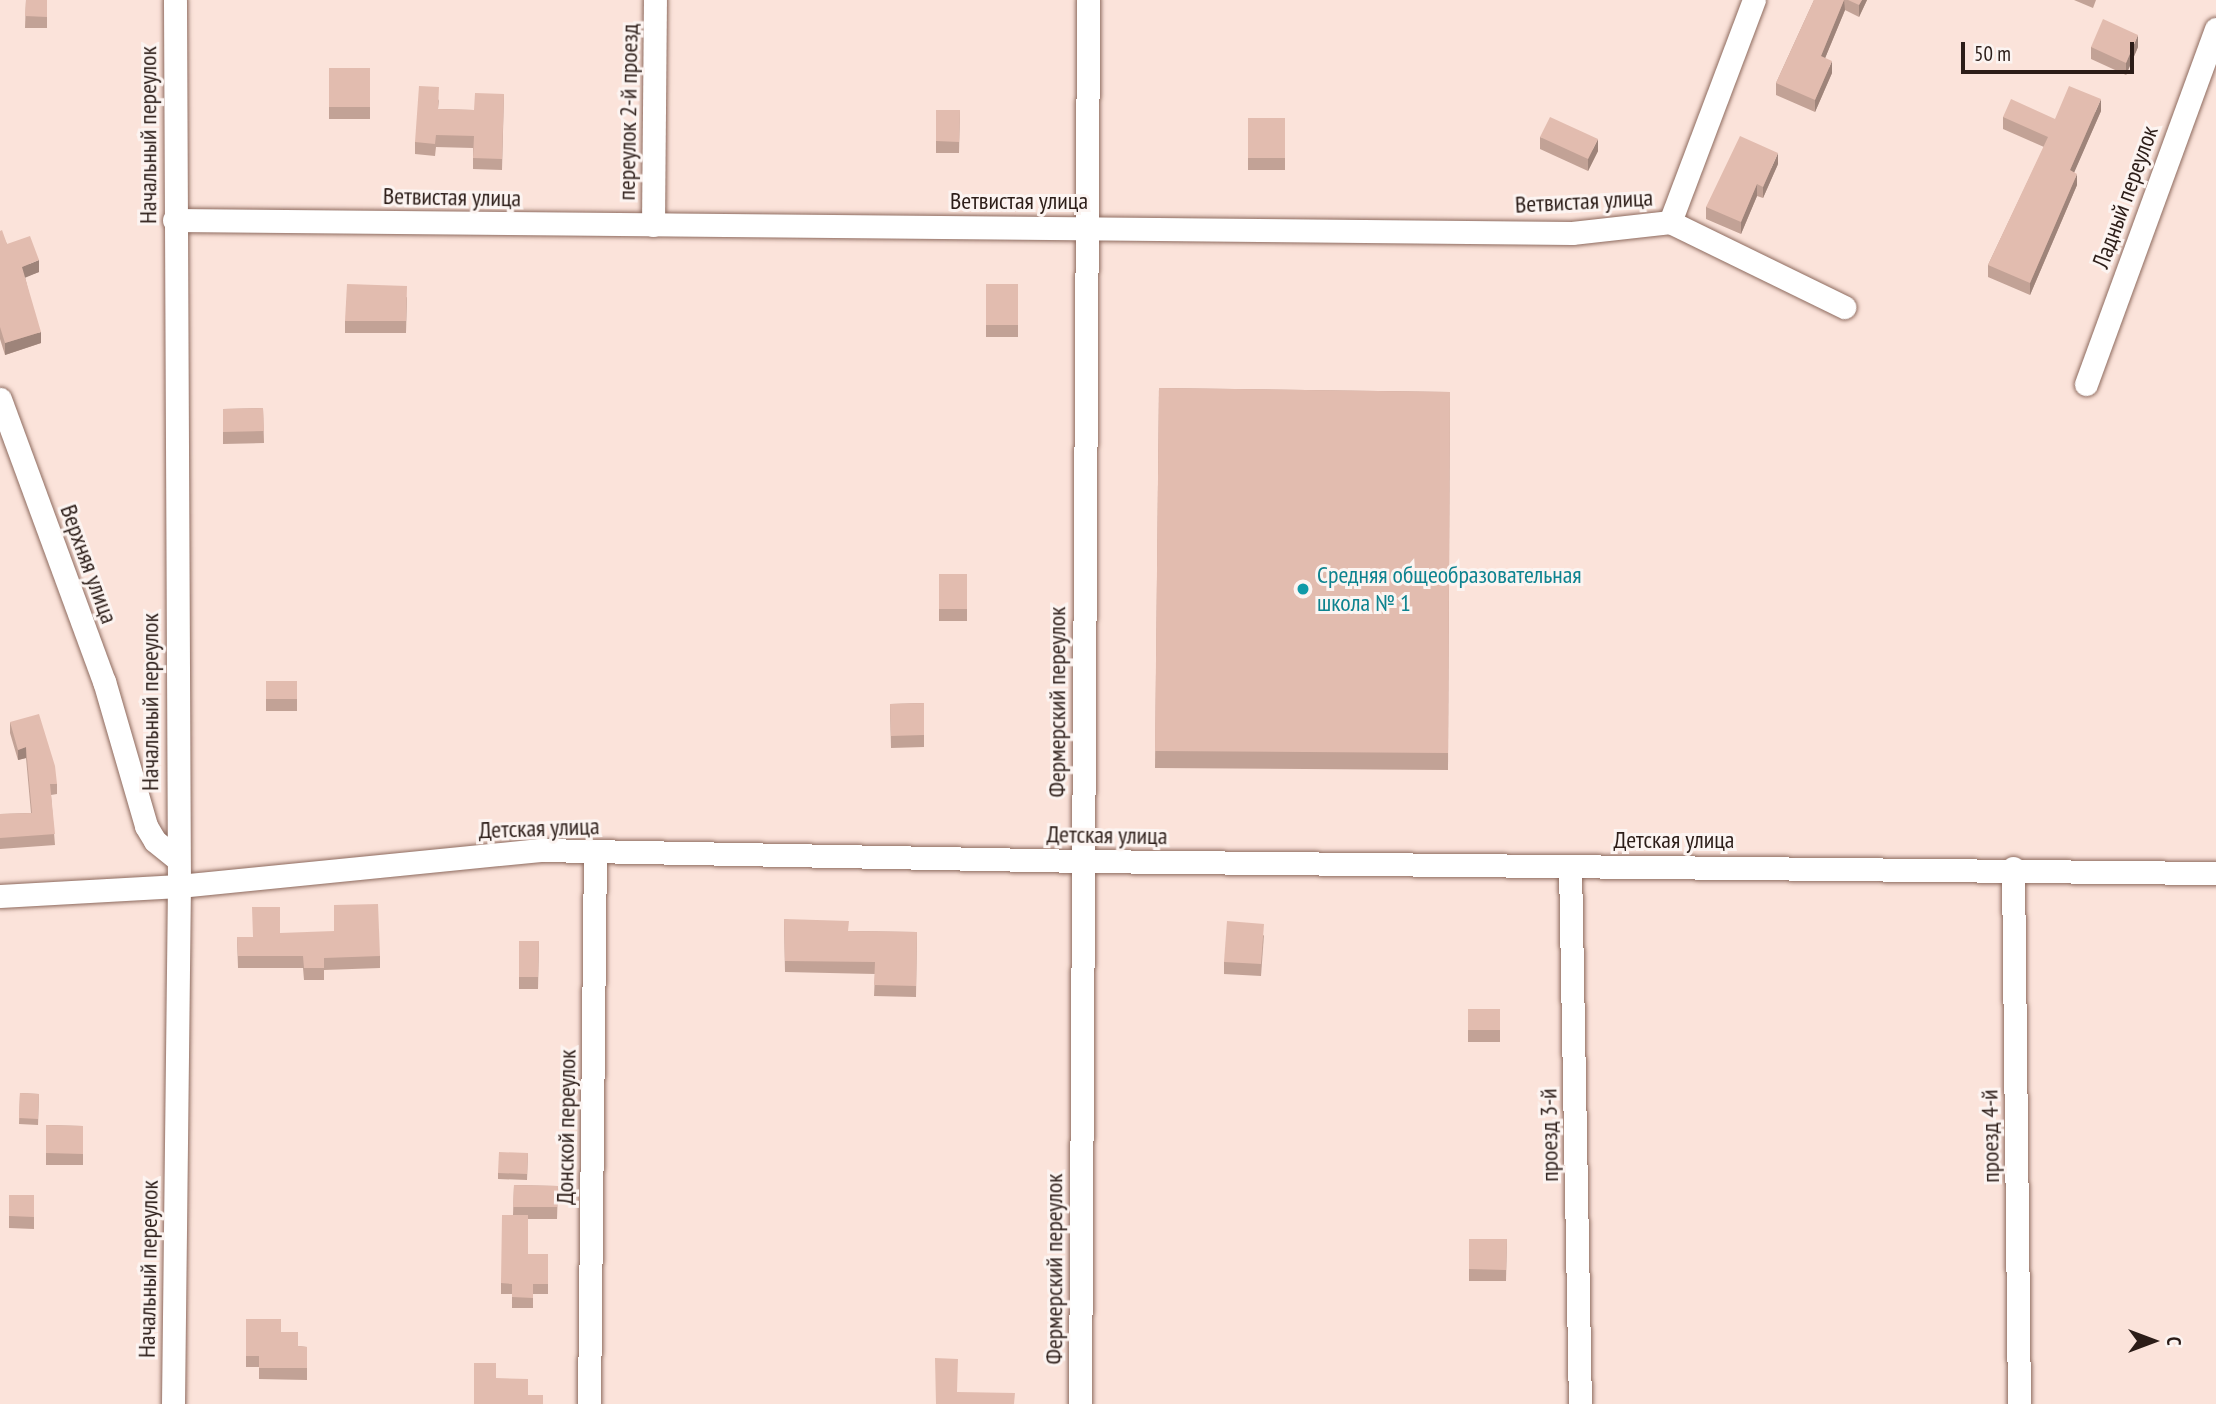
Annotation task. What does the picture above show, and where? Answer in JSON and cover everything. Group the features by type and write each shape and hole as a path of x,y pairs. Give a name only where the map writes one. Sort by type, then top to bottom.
{"street":[{"name":"Начальный переулок","path":"173,1404 179,886 174,0"},
{"name":"переулок 2-й проезд","path":"653,225 655,0"},
{"name":"Фермерский переулок","path":"1080,1404 1083,228 1087,0"},
{"path":"1670,222 1754,0"},
{"name":"Ладный переулок","path":"2086,384 2216,29"},
{"name":"Ветвистая улица","path":"174,220 1572,233 1670,222 1844,307"},
{"name":"Верхняя улица","path":"0,398 104,681 146,826 155,841 177,859"},
{"name":"Детская улица","path":"0,896 179,886 540,850 1083,861 2013,868 2216,873"},
{"name":"Донской переулок","path":"589,1404 595,851"},
{"name":"проезд 3-й","path":"1570,866 1580,1404"},
{"name":"проезд 4-й","path":"2013,868 2019,1404"}],"building":[{"path":"26,0 47,0 47,17 25,16"},
{"path":"1814,0 1844,0 1821,56 1832,61 1815,100 1776,83"},
{"path":"1848,0 1862,0 1859,5"},
{"path":"2103,19 2138,35 2126,63 2091,47"},
{"path":"329,68 370,68 370,107 329,107"},
{"path":"419,86 439,87 438,109 474,110 475,93 504,94 502,159 473,158 474,136 436,135 435,144 415,142"},
{"path":"2069,86 2101,99 2070,170 2077,174 2030,283 1988,265 2048,137 2003,117 2011,99 2055,119"},
{"path":"936,110 960,110 959,142 936,141"},
{"path":"1550,117 1598,139 1588,159 1540,137"},
{"path":"1248,118 1285,118 1285,158 1248,158"},
{"path":"1740,136 1778,153 1763,187 1757,184 1741,222 1706,207"},
{"path":"2,230 7,244 30,236 39,260 22,267 41,332 5,343 0,327"},
{"path":"347,284 407,286 406,321 345,321"},
{"path":"986,284 1018,284 1018,325 986,325"},
{"name":"Средняя общеобразовательная школа № 1","path":"1159,388 1450,392 1448,753 1155,751"},
{"path":"263,408 264,431 223,432 223,409"},
{"path":"939,574 967,574 967,609 939,609"},
{"path":"266,681 297,681 297,699 266,699"},
{"path":"924,703 924,735 891,736 890,704"},
{"path":"39,714 55,766 57,784 50,784 55,834 0,838 0,814 32,813 26,747 18,750 10,722"},
{"path":"378,904 380,956 324,958 324,968 304,968 303,956 238,956 237,937 253,937 252,907 280,907 280,933 334,931 334,905"},
{"path":"784,919 849,921 848,931 917,932 916,986 874,985 875,962 785,961"},
{"path":"1227,921 1264,924 1261,964 1224,962"},
{"path":"519,941 539,941 538,977 519,977"},
{"path":"1468,1009 1500,1009 1500,1030 1468,1030"},
{"path":"20,1093 39,1094 38,1119 19,1118"},
{"path":"46,1125 83,1126 83,1154 46,1153"},
{"path":"499,1152 528,1153 527,1174 498,1173"},
{"path":"514,1185 558,1186 557,1207 513,1207"},
{"path":"9,1195 34,1195 34,1217 9,1216"},
{"path":"502,1215 528,1215 528,1254 548,1254 548,1284 533,1284 533,1298 512,1297 512,1284 501,1283"},
{"path":"1469,1239 1507,1239 1506,1270 1469,1269"},
{"path":"246,1319 281,1319 281,1332 298,1332 298,1346 307,1347 307,1368 259,1368 259,1356 246,1356"},
{"path":"935,1358 958,1359 957,1392 1015,1393 1014,1404 936,1404"},
{"path":"474,1363 496,1363 496,1378 528,1379 528,1395 543,1395 543,1404 474,1404"}],"place":[{"name":"Средняя общеобразовательная школа № 1","path":"1303,589"}]}
